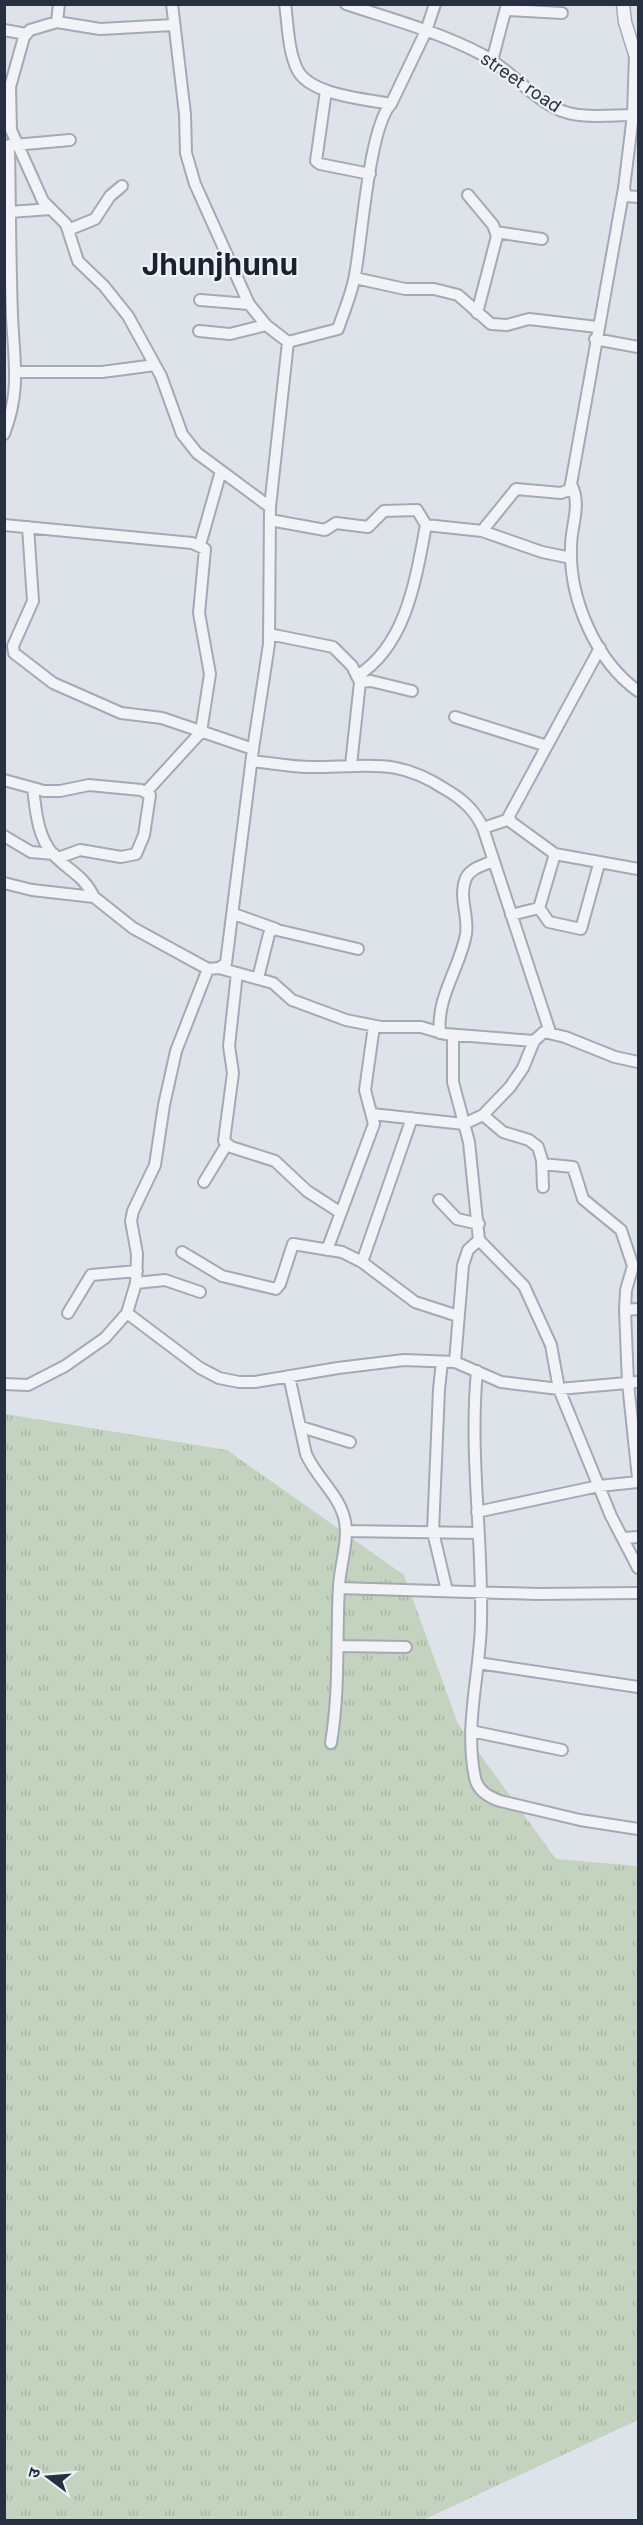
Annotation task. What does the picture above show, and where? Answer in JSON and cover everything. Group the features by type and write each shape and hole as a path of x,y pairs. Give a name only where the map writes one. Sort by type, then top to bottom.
{"street":[{"path":"57,22 59,4"},
{"path":"172,4 184,103 188,164 249,304 266,325 288,342"},
{"path":"285,4 297,70 307,81 326,91 391,104"},
{"path":"288,342 338,328 355,278 374,140 383,112 391,104 426,31 435,4"},
{"path":"482,531 516,489 561,493 569,490 571,484 597,327 624,188 633,116 637,54 625,22 623,4"},
{"name":"street road","path":"351,5 426,31 492,61 554,108 583,115 633,116"},
{"path":"492,61 507,7 562,13"},
{"path":"4,434 14,404 17,372 12,317 10,87 26,34 30,30 57,22 100,30 173,25"},
{"path":"4,30 26,34"},
{"path":"326,91 316,161 320,164 370,174"},
{"path":"11,145 70,140"},
{"path":"11,145 50,209 66,224 78,261 119,303 155,365 182,434 197,453 270,507"},
{"path":"68,230 95,219 110,196 122,186"},
{"path":"624,188 626,196 639,197"},
{"path":"468,195 496,232 495,249 477,313"},
{"path":"10,212 50,209"},
{"path":"496,232 542,238"},
{"path":"355,278 405,289 435,289 458,295 471,304 483,319 497,325 529,319 597,327"},
{"path":"200,300 249,304"},
{"path":"199,331 230,334 266,325"},
{"path":"596,339 639,347"},
{"path":"4,1384 28,1385 65,1366 105,1338 127,1313 136,1277 132,1211 155,1165 164,1105 176,1051 214,968 226,963 229,955 252,749 269,634 270,507 288,342"},
{"path":"17,372 73,374 119,371 155,365"},
{"path":"200,545 221,471"},
{"path":"571,484 577,500 571,558 582,610 600,648 617,674 639,692"},
{"path":"270,520 325,531 336,523 368,527 384,511 417,510 426,525 411,600 391,639 359,679 351,765"},
{"path":"4,525 200,545 206,553 199,613 210,674 201,732 146,792"},
{"path":"426,525 482,531 542,552 571,558"},
{"path":"28,527 33,601 9,651 53,683 121,713 162,718 252,749"},
{"path":"269,634 333,647 359,679 412,691"},
{"path":"510,819 510,811 600,648"},
{"path":"455,717 547,746"},
{"path":"252,761 311,767 351,765 401,767 426,777 465,801 483,828 550,1032"},
{"path":"4,780 33,789 60,791 89,785 146,792 150,795 151,802 142,844 136,854 120,856 80,850 56,856 32,852 4,836"},
{"path":"33,789 39,826 56,856 84,879 94,897 133,928 214,968 273,983 286,997 300,1005 374,1026 421,1027 453,1035 534,1041"},
{"path":"483,828 510,819"},
{"path":"510,819 555,854 599,864 639,869"},
{"path":"539,908 555,854"},
{"path":"440,1033 441,1005 466,932 462,897 466,878 474,870 494,861"},
{"path":"539,908 549,922 581,929 599,864"},
{"path":"4,884 32,890 94,897"},
{"path":"511,915 539,908"},
{"path":"234,914 276,929 358,949"},
{"path":"258,978 269,934 276,929"},
{"path":"204,1182 226,1144 224,1136 233,1073 229,1046 237,973"},
{"path":"327,1250 374,1124 365,1090 374,1026"},
{"path":"372,1114 464,1124 483,1115 518,1077 534,1041 544,1032 550,1032 615,1057 639,1062"},
{"path":"453,1035 453,1082 469,1142 479,1240 524,1287 551,1345 559,1389 622,1538 639,1568"},
{"path":"483,1115 503,1132 533,1143 541,1153 543,1186"},
{"path":"362,1262 412,1118"},
{"path":"226,1144 275,1161 307,1191 341,1213"},
{"path":"477,1512 599,1486 639,1480 636,1419 625,1310 627,1286 634,1269 621,1230 583,1199 573,1167 542,1164"},
{"path":"439,1200 457,1219 479,1224"},
{"path":"455,1362 463,1265 468,1250 479,1240"},
{"path":"182,1252 222,1276 276,1289 280,1284 293,1244 338,1250 362,1262 403,1295 458,1316"},
{"path":"68,1313 91,1275 165,1280 200,1292"},
{"path":"625,1310 639,1309"},
{"path":"127,1313 200,1368 219,1378 255,1382 404,1360 455,1362 501,1383 559,1389 633,1383"},
{"path":"442,1362 438,1389 434,1532 447,1591"},
{"path":"477,1371 473,1447 481,1592 478,1663 471,1731 475,1780 488,1797 580,1820 639,1829"},
{"path":"289,1376 311,1466 339,1506 346,1531 339,1588 338,1705 331,1743"},
{"path":"301,1427 350,1442"},
{"path":"346,1531 478,1533"},
{"path":"622,1538 639,1537"},
{"path":"339,1588 639,1593"},
{"path":"339,1646 406,1647"},
{"path":"478,1663 639,1687"},
{"path":"471,1731 562,1750"}],"green space":[{"path":"5,1414 227,1450 404,1575 458,1724 556,1859 638,1866 638,2420 423,2520 5,2520"}],"district":[{"name":"Jhunjhunu","path":"220,264"}]}
